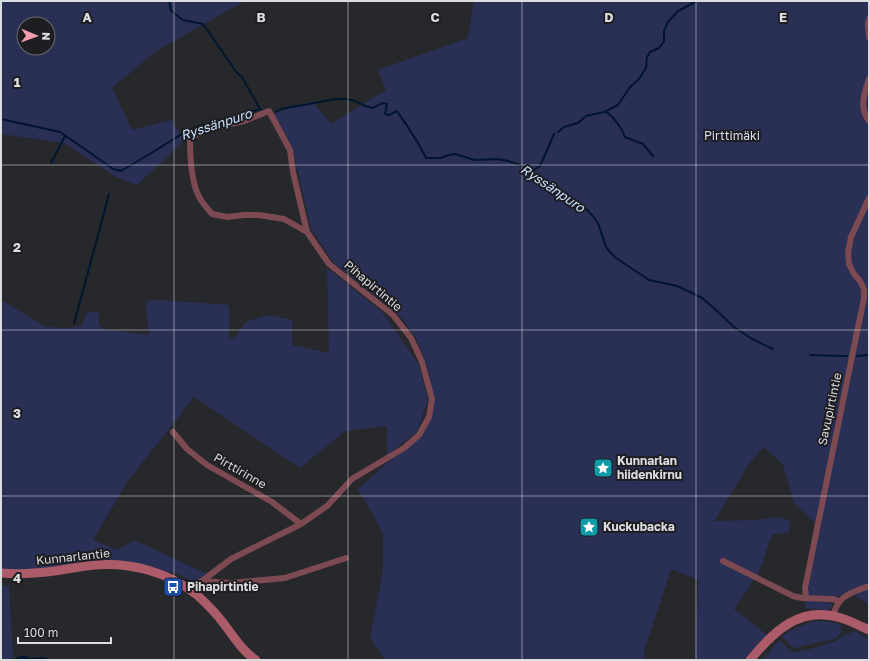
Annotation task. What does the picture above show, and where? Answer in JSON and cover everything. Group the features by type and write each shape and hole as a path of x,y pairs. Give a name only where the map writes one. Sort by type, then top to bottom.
{"main road":[{"name":"Kunnarlantie","path":"1,573 34,573 95,565 133,566 156,572 176,581 205,602 215,612 239,645 256,660"},
{"path":"750,660 769,638 782,627 798,618 822,614 842,618 869,630"}],"street":[{"path":"869,19 869,37"},
{"path":"869,79 863,102 863,108 865,116 869,121"},
{"name":"Pihapirtintie","path":"191,591 195,584 202,581 231,559 301,524 327,506 352,480 404,448 419,435 429,417 432,399 422,362 411,338 393,315 329,264 307,232 290,150 269,112 244,121 202,130 190,139 190,156 195,186 200,199 212,214 227,217 259,215 284,219 307,232"},
{"name":"Savupirtintie","path":"806,598 805,588 864,298 864,289 849,264 848,252 851,237 869,198"},
{"name":"Pirttirinne","path":"173,432 187,449 207,465 272,502 301,524"},
{"path":"202,581 231,583 285,578 346,558"},
{"path":"723,561 793,596 832,599 839,602"},
{"path":"833,616 839,602 846,596 869,586"}],"green space":[{"path":"1,1 245,1 156,51 112,88 132,130 172,120 184,141 137,185 116,177 64,143 1,134"},
{"name":"Pirttimäki","path":"474,1 869,1 869,604 852,594 802,598 815,523 794,503 783,465 764,447 751,461 714,521 758,520 777,517 790,520 789,532 772,535 759,572 734,609 767,635 743,660 695,660 698,580 671,569 644,652 645,660 385,660 370,638 383,570 383,533 358,489 387,463 421,437 434,402 427,365 416,338 400,316 333,262 311,229 293,150 272,114 312,101 331,124 386,90 378,70 468,38"},
{"path":"327,268 382,312 418,363 428,400 417,432 387,455 387,426 345,431 300,468 194,397 127,482 93,540 118,550 134,540 207,574 199,580 193,582 174,572 173,573 145,565 37,570 1,570 1,300 46,327 66,328 82,326 86,313 93,312 99,313 99,324 102,329 148,335 149,331 146,309 147,301 161,300 229,305 229,338 233,339 247,321 269,315 292,320 292,345 329,353"},
{"path":"1,586 9,586 13,658 11,660 1,660"},
{"path":"803,599 828,602 832,604 832,607 828,610 806,608"},
{"path":"815,621 842,625 840,628 842,632 838,637 832,640 795,648 793,648 782,636 798,627"},
{"path":"853,630 869,640 869,660 763,660 779,640 794,652 829,644 846,634 849,635"}],"shaded area":[{"path":"21,656 30,658 43,657 51,660 11,660"}],"waterway":[{"path":"169,1 171,11 183,20 203,24 237,73 242,77 260,109"},
{"path":"558,132 564,127 578,123 586,116 604,112 618,105 630,87 639,79 646,68 647,57 650,52 659,48 664,41 664,31 668,22 678,11 697,1 702,1"},
{"name":"Ryssänpuro","path":"276,112 281,109 336,99 347,99 373,108 382,103 387,104 385,114 389,115 397,111 426,158 441,158 455,154 475,160 498,159 520,165 537,178 544,179 552,188 561,192 575,204 585,208 598,223 606,247 616,258 649,280 677,286 702,298 734,327 752,339 773,349"},
{"name":"Ryssänpuro","path":"1,119 60,132 113,169 121,171 185,132 199,126 261,109"},
{"path":"606,111 622,129 625,137 643,144 653,156"},
{"path":"530,172 540,166 554,134"},
{"path":"51,163 65,136"},
{"path":"74,324 109,194"},
{"name":"Ryssänpuro","path":"810,355 847,356"},
{"name":"Ryssänpuro","path":"857,356 869,355"}],"place":[{"name":"Kunnarlan hiidenkirnu","path":"603,468"},
{"name":"Kuckubacka","path":"589,527"},
{"name":"Pihapirtintie","path":"173,587"}]}
